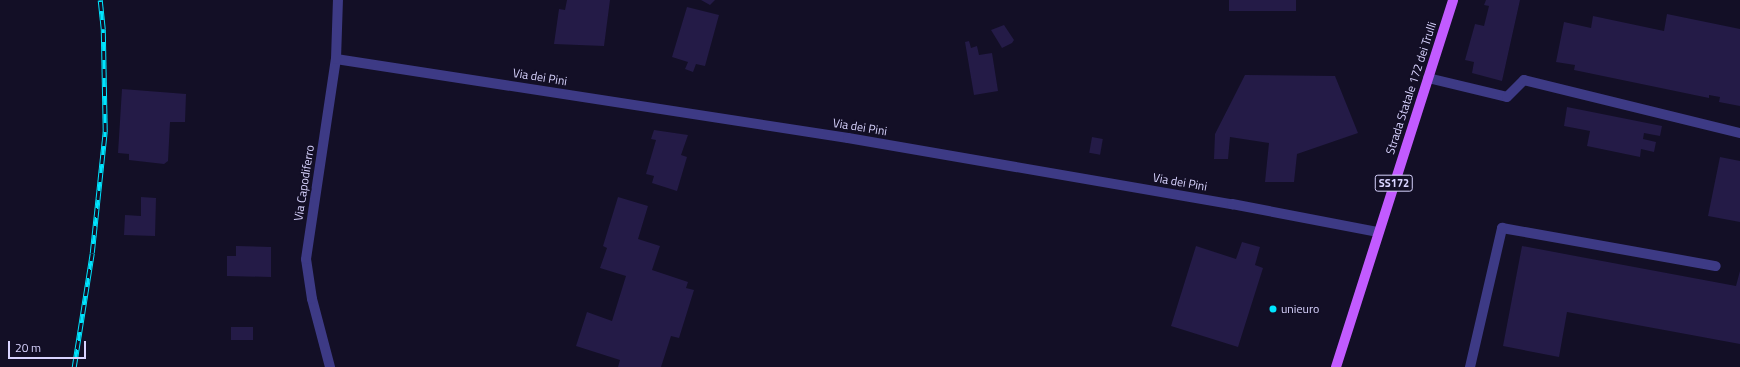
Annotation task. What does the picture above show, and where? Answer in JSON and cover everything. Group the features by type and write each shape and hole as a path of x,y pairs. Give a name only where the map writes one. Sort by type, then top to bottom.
{"main road":[{"name":"Strada Statale 172 dei Trulli","path":"1336,367 1453,0"}],"street":[{"name":"Via Capodiferro","path":"330,367 312,299 306,259 336,58 338,0"},
{"name":"Via dei Pini","path":"336,58 848,138 1224,202 1378,232"},
{"path":"1428,78 1507,97 1524,80 1740,133"},
{"path":"1470,367 1502,228 1716,266"}],"building":[{"path":"567,0 610,0 604,46 554,44 559,9 565,10"},
{"path":"701,0 715,0 710,5"},
{"path":"1229,0 1296,0 1296,11 1229,11"},
{"path":"1486,0 1520,0 1502,81 1472,73 1474,62 1465,60 1475,24 1484,26 1489,6 1484,5"},
{"path":"687,7 719,15 705,66 696,64 693,72 685,69 688,62 672,57"},
{"path":"1667,14 1740,29 1740,106 1719,102 1720,97 1709,95 1709,98 1574,70 1575,65 1556,62 1564,22 1591,28 1593,16 1664,31"},
{"path":"1004,25 1014,40 1012,43 1002,48 991,30"},
{"path":"969,41 971,48 977,46 979,55 992,53 998,91 974,95 965,42"},
{"path":"1245,75 1335,76 1358,133 1297,154 1294,182 1265,182 1269,143 1230,137 1228,159 1214,159 1215,134"},
{"path":"122,89 186,94 185,122 170,122 168,161 164,164 129,160 129,154 118,153"},
{"path":"1567,107 1662,126 1660,136 1644,133 1643,139 1656,142 1654,152 1641,149 1640,157 1587,146 1590,131 1564,126"},
{"path":"654,130 688,135 681,155 687,157 677,191 652,183 654,176 646,174 656,140 651,139"},
{"path":"1092,137 1103,139 1100,155 1089,153"},
{"path":"1720,157 1740,161 1740,222 1708,216"},
{"path":"141,197 156,198 155,236 124,235 125,215 141,216"},
{"path":"618,197 648,206 638,239 660,246 652,270 688,282 686,288 694,290 679,338 671,336 661,367 618,367 620,360 576,346 587,312 612,321 626,276 600,268 607,248 603,246"},
{"path":"1242,242 1260,247 1255,265 1263,268 1238,347 1171,326 1196,246 1236,259"},
{"path":"236,246 271,247 271,277 227,276 227,256 236,256"},
{"path":"1522,246 1736,286 1740,271 1740,344 1567,312 1559,357 1503,346"},
{"path":"231,327 253,327 253,340 231,340"}],"railway":[{"path":"74,367 92,253 105,132 103,29 100,0"}],"place":[{"name":"unieuro","path":"1273,309"}]}
